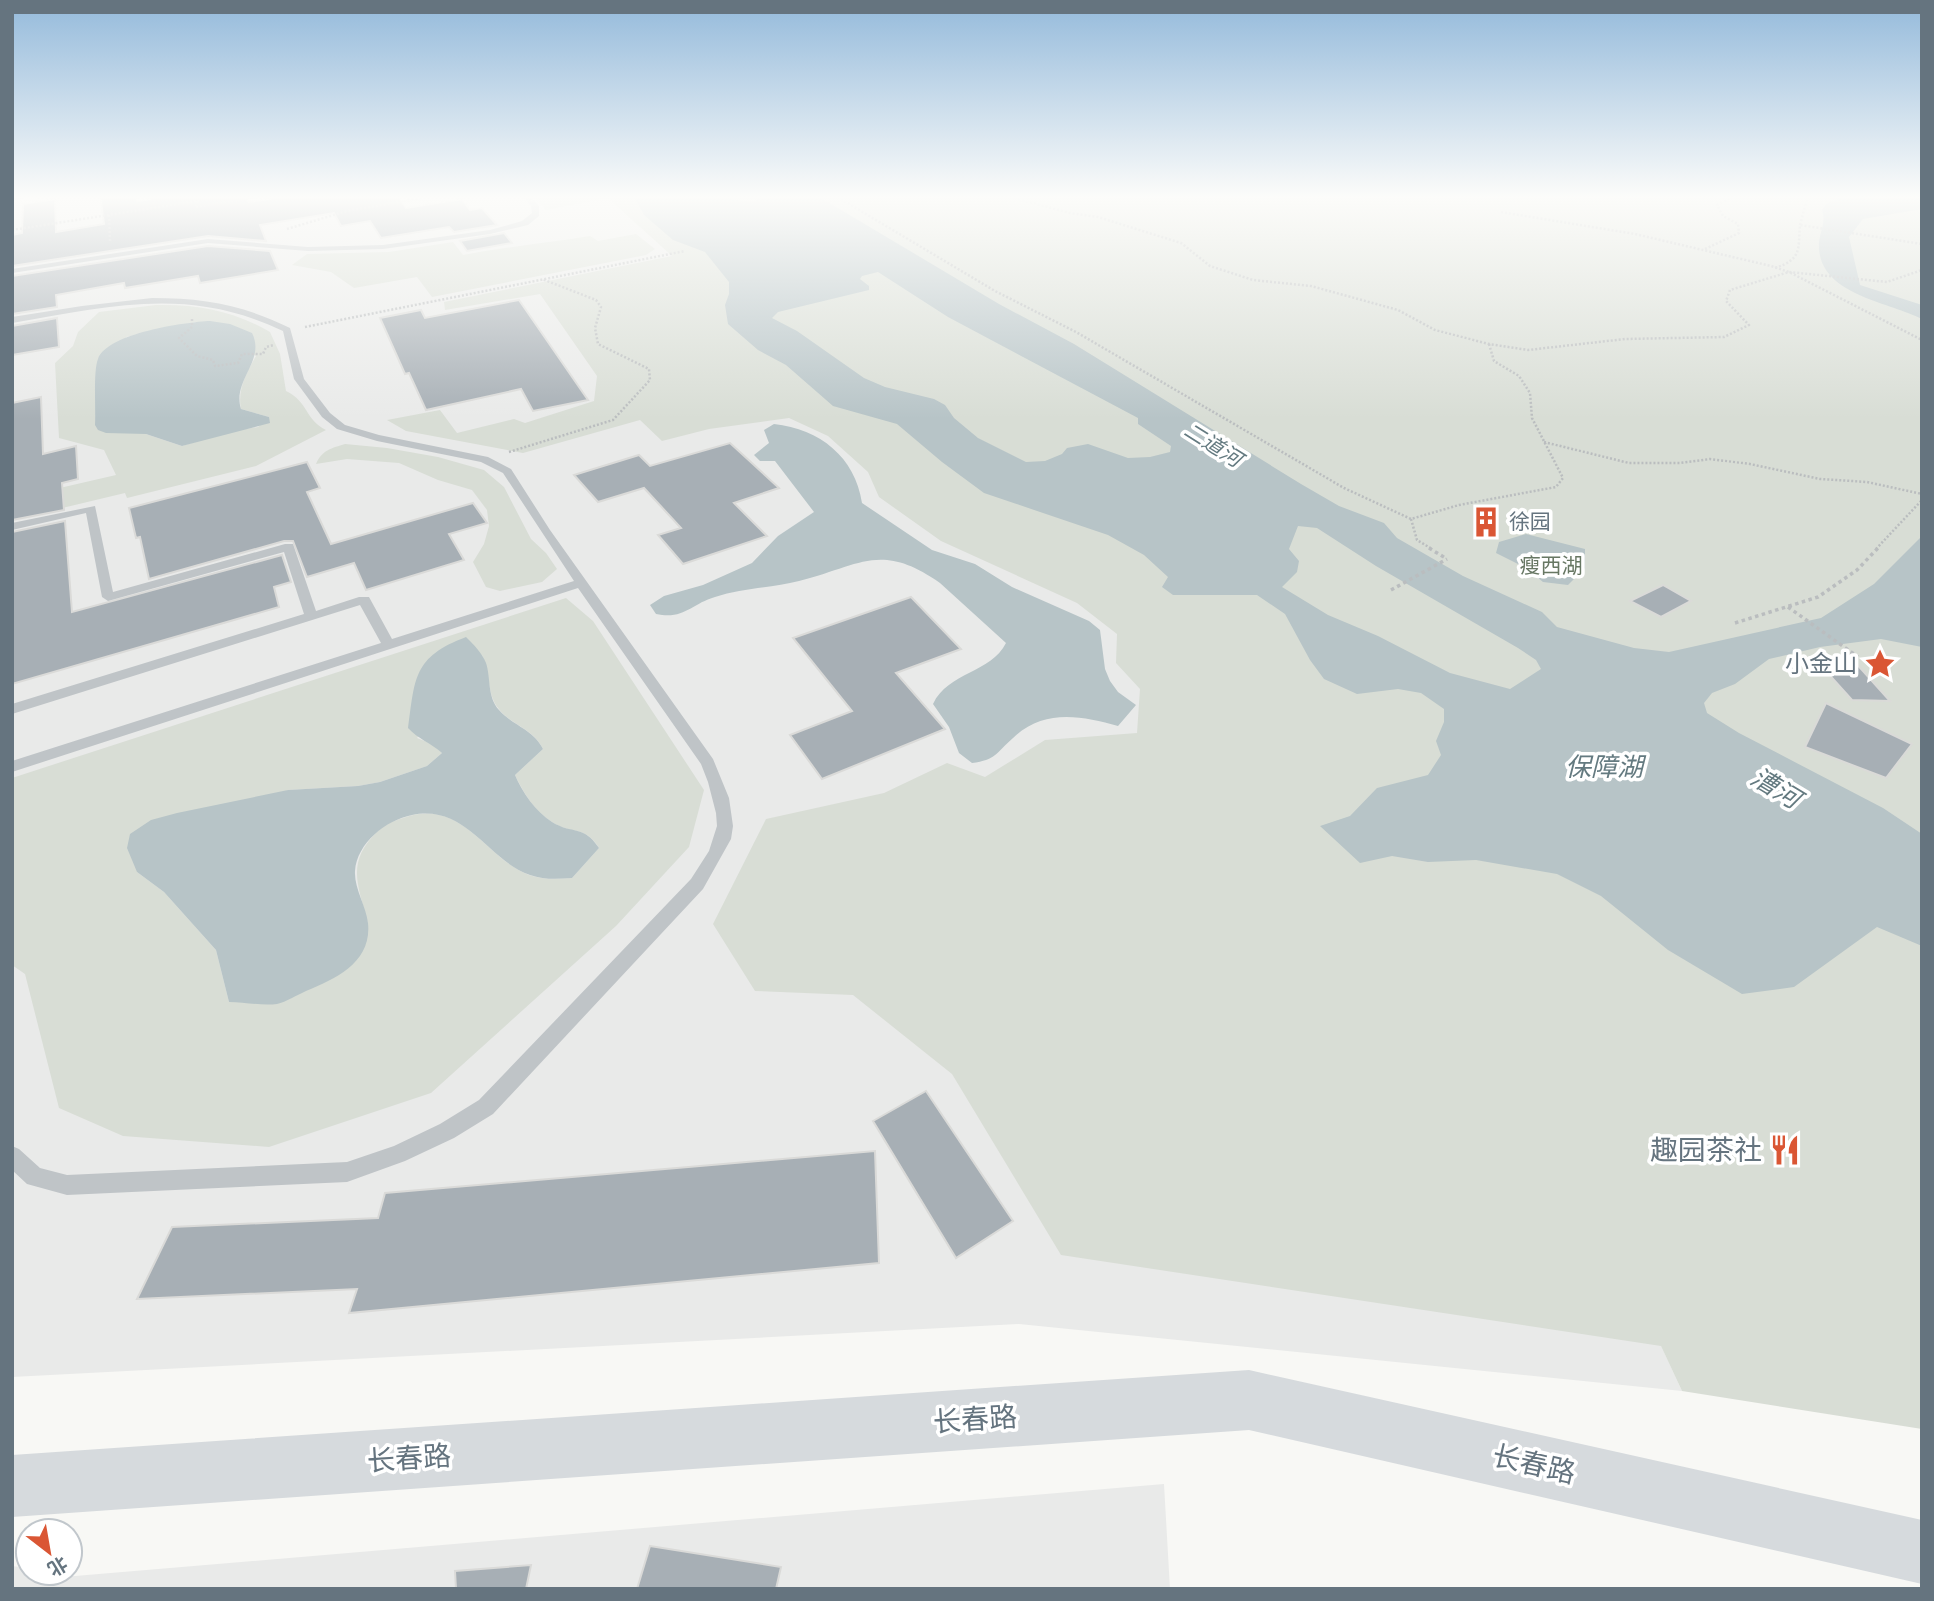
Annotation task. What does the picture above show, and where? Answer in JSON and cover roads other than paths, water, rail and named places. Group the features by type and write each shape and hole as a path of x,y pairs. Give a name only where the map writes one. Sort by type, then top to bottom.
{"street":[{"name":"长春路","path":"12,1486 1249,1400 1922,1552"}],"lane":[{"path":"12,320 116,303 177,300 212,303 262,315 287,330 299,379 326,415 341,427 377,438 484,459 508,471 545,531 708,763 722,797 726,828 718,855 697,884 486,1107 435,1137 398,1154 346,1172 67,1185 34,1177 12,1156"},
{"path":"12,527 91,508 108,597 289,547 311,616"},
{"path":"12,767 583,582"},
{"path":"12,709 364,600 389,645"}],"water":[{"name":"保障湖","path":"719,270 941,270 1074,344 1339,506 1384,523 1397,538 1463,576 1542,612 1557,627 1634,648 1669,652 1821,618 1874,584 1922,536 1922,647 1881,639 1820,647 1769,659 1735,684 1712,693 1704,703 1707,713 1739,733 1883,808 1922,834 1922,946 1877,927 1794,987 1742,994 1668,950 1601,896 1557,874 1476,860 1428,862 1392,856 1360,863 1320,826 1350,816 1377,788 1428,775 1441,755 1436,741 1444,722 1444,709 1421,693 1398,689 1357,694 1324,679 1310,660 1285,614 1257,595 1173,595 1162,587 1168,577 1144,555 1108,535 984,493 897,424 833,406 786,365 758,350 728,324 725,305 729,282","holes":["878,272 948,317 1138,418 1138,424 1171,446 1170,452 1150,457 1128,458 1088,444 1067,448 1062,454 1045,461 1026,462 978,438 954,418 945,405 934,399 885,387 864,378 797,331 772,318 778,312 869,290 869,286 860,279","1298,526 1317,528 1376,566 1518,648 1536,660 1541,669 1510,689 1450,673 1378,636 1328,615 1282,587 1297,572 1299,561 1289,549"]},
{"path":"1827,270 1856,270 1860,285 1922,305 1922,319 1859,295 1831,277"},
{"path":"210,321 230,324 252,333 255,353 241,389 241,409 269,417 270,423 182,446 146,434 106,433 98,430 95,425 96,372 98,359 104,350 116,342 148,331"},
{"path":"774,424 806,432 833,448 852,472 862,503 932,550 975,564 1012,587 1089,621 1100,630 1105,669 1110,681 1118,692 1136,705 1118,726 1077,717 1050,718 1037,722 1025,728 991,758 972,763 959,753 949,727 933,704 949,685 990,661 1006,643 940,583 901,563 885,560 855,564 799,581 725,594 674,615 656,614 650,605 664,596 703,585 752,563 778,536 814,512 775,461 760,461 754,455 769,443 764,430"},
{"path":"1526,534 1585,549 1585,568 1568,585 1543,582 1526,568 1496,553 1499,542"},
{"path":"466,637 486,663 495,705 534,737 543,749 515,775 526,795 546,818 559,826 583,833 599,848 572,878 540,878 515,868 462,825 448,818 431,814 412,815 392,822 367,842 357,861 356,884 368,923 368,937 358,958 350,967 329,980 277,1004 229,1002 216,950 164,892 137,872 127,848 130,834 151,820 177,813 288,790 380,782 427,766 442,753 408,728 415,683 426,661"}],"place":[{"name":"徐园","path":"1486,522"},
{"name":"小金山","path":"1880,664"},
{"name":"趣园茶社","path":"1785,1150"}],"water label":[{"name":"二道河","path":"1213,445"},
{"name":"漕河","path":"1776,788"}],"park label":[{"name":"瘦西湖","path":"1551,566"}]}
